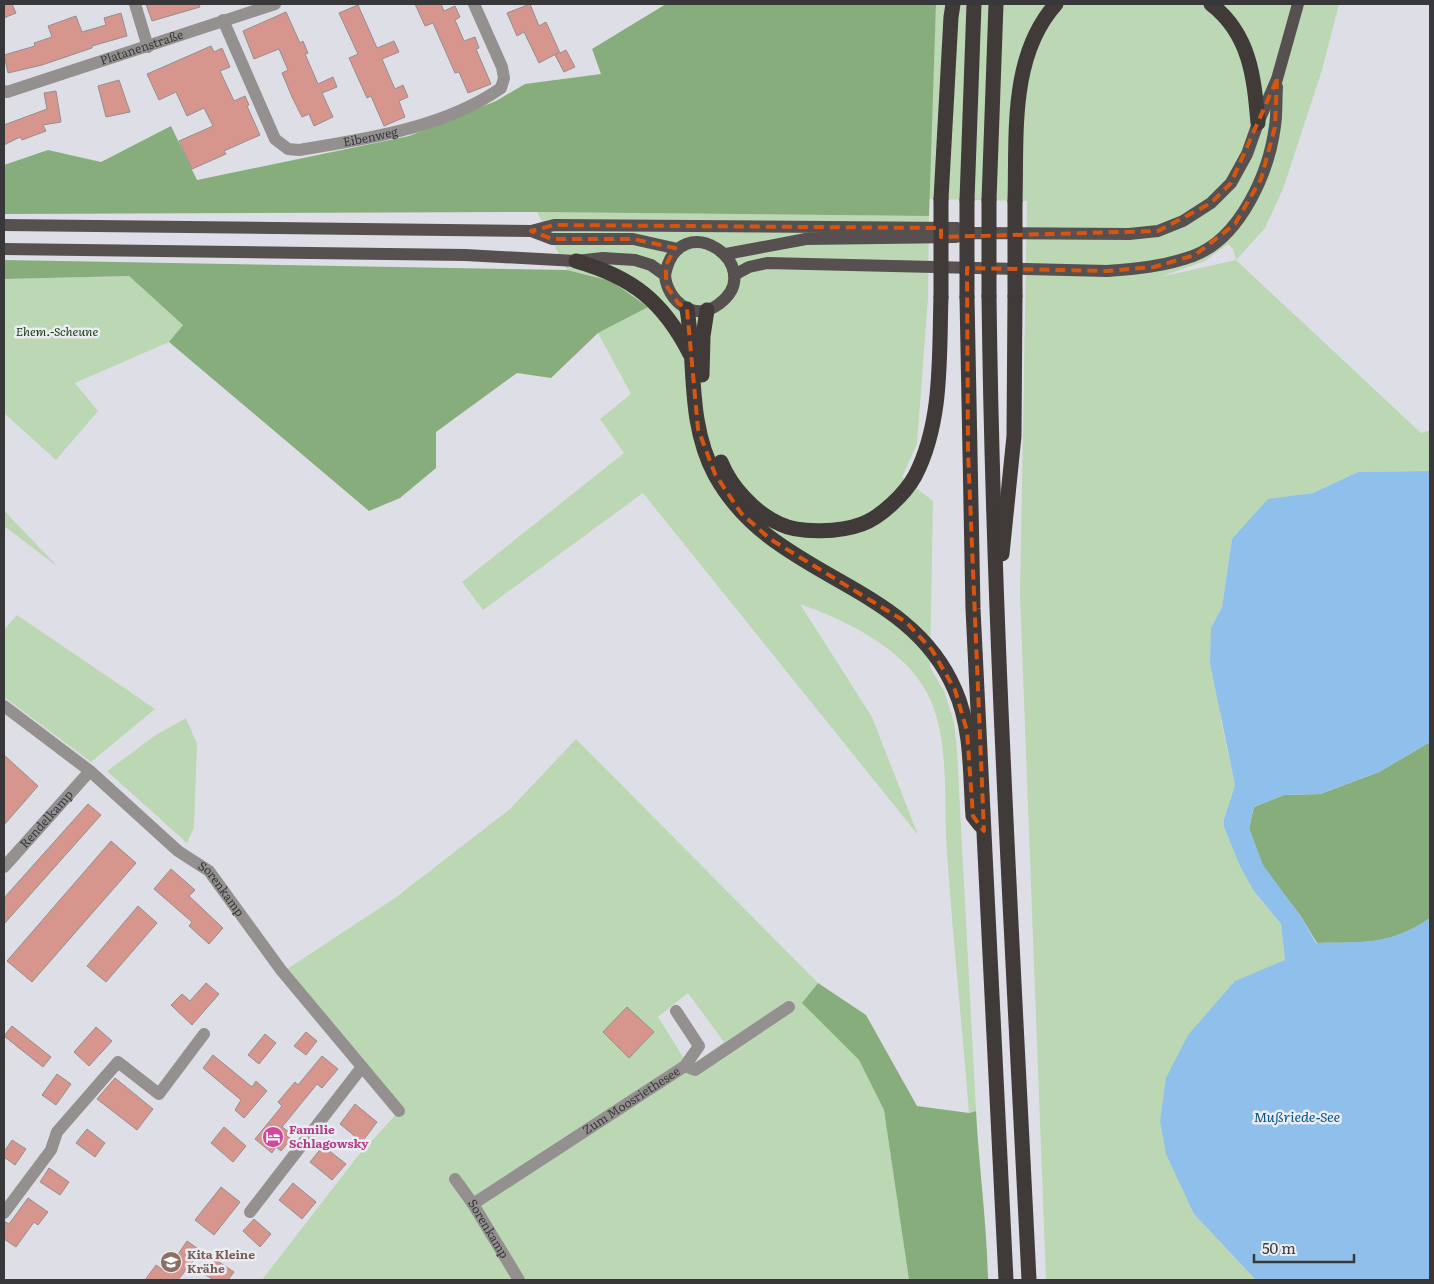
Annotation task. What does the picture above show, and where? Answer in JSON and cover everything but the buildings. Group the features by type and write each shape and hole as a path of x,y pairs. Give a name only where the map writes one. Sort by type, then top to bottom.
{"highway":[{"path":"707,310 703,336 702,381 707,429 724,470 750,504 780,525 815,532 862,524 896,501 914,478 926,451 939,383 941,199 953,4"},
{"path":"974,4 967,200 966,297 973,609 1006,1280"},
{"path":"996,4 989,200 991,458 1028,1280"},
{"path":"997,616 1014,436 1015,201 1018,93 1038,31 1056,4"},
{"path":"1211,4 1222,12 1247,49 1258,123"},
{"path":"576,261 622,277 643,292 666,316 682,338 692,359"},
{"path":"687,308 692,359 692,385 698,428 715,474 741,513 770,539 906,622 932,650 955,690 967,731 973,816 984,831"}],"main road":[{"path":"726,254 806,239 956,237 974,233 1129,234 1158,231 1190,216 1211,202 1232,183 1247,154 1277,79 1298,4"},
{"path":"734,275 749,267 767,263 1107,271 1154,267 1195,255 1215,243 1235,224 1250,202 1261,179 1275,127 1277,79"},
{"path":"4,226 531,231 554,225 564,225 957,228 974,233"},
{"path":"531,231 552,239 633,239 678,249"},
{"path":"4,249 465,255 576,261 603,258 635,260 651,265 664,275 670,295 678,303 687,308 707,310 724,301 733,285 734,275 732,264 726,254 708,243 698,242 678,249 671,256 664,275"}],"street":[{"path":"135,4 148,47"},
{"name":"Platanenstraße","path":"6,91 148,47 223,20 275,4"},
{"name":"Eibenweg","path":"223,20 275,139 288,149 299,150 394,134 463,108 501,88 504,78 502,67 474,4"},
{"name":"Sorenkamp","path":"4,706 90,771 178,851 209,871 282,970 399,1111"},
{"name":"Rendelkamp","path":"4,867 90,771"},
{"name":"Zum Moosriethesee","path":"473,1204 685,1066 695,1070 789,1007"},
{"path":"676,1011 699,1046 685,1066"},
{"path":"4,1213 51,1150 57,1132 118,1062 159,1094 204,1034"},
{"path":"250,1212 362,1067"},
{"name":"Sorenkamp","path":"455,1180 473,1204 519,1280"}],"highlighted area":[{"path":"1277,79 1275,127 1261,179 1235,224 1195,255 1154,267 1107,271 967,268 968,451 984,831 973,816 967,731 955,690 932,650 906,622 770,539 741,513 715,474 698,429 687,309 678,303 666,285 666,265 675,248 633,239 552,239 531,231 554,225 941,228 941,237 1158,231 1211,203 1231,183"}],"green space":[{"path":"666,4 936,4 929,216 537,212 4,214 4,165 48,150 101,162 171,126 197,180 409,136 496,101 525,84 601,74 592,49"},
{"path":"936,4 1339,4 1322,70 1283,189 1265,228 1236,260 1421,433 1430,430 1430,471 1358,472 1313,493 1298,495 1232,539 1222,607 1211,628 1221,720 1235,785 1224,818 1224,827 1254,891 1281,924 1285,960 1282,962 1194,1214 1256,1280 1046,1280 1020,595 1027,201 929,199","holes":["1228,244 1233,249 1236,260 1160,277 1205,261"]},
{"path":"537,212 929,216 928,298 917,444 902,477 933,501 930,667 944,691 954,722 976,1111 969,1113 949,885 943,750 940,730 935,711 927,693 917,677 904,662 889,649 854,627 800,604 872,717 918,835 643,493 483,610 462,582 624,453 600,419 631,394 598,333 647,307 611,281 567,270"},
{"path":"4,260 567,270 611,281 648,307 598,333 551,378 517,373 436,432 436,468 400,498 369,511 169,342 183,325 129,276 4,279"},
{"name":"Ehem.-Scheune","path":"129,276 183,325 169,342 75,383 98,411 56,460 4,413 4,279"},
{"path":"4,510 11,518 58,567 4,526"},
{"path":"17,615 155,709 91,762 4,697 4,630"},
{"path":"186,718 197,744 194,827 187,843 107,771 156,735"},
{"path":"576,739 818,983 803,1003 859,1060 884,1110 909,1280 262,1280 357,1157 399,1111 287,969 395,898 510,809","holes":["688,993 724,1042 695,1063 683,1057 658,1017"]},
{"path":"1430,742 1430,918 1402,934 1376,941 1317,943 1300,915 1264,869 1249,828 1254,807 1284,795 1320,794 1379,772"},
{"path":"818,983 866,1015 917,1106 969,1113 976,1111 988,1280 909,1280 884,1110 859,1060 802,1003"}],"water":[{"name":"Mußriede-See","path":"1430,471 1430,742 1379,772 1320,794 1284,795 1254,807 1249,828 1263,865 1300,915 1316,943 1362,942 1389,938 1416,927 1430,918 1430,1280 1256,1280 1194,1214 1166,1154 1160,1121 1166,1078 1188,1035 1235,981 1285,960 1281,924 1254,891 1241,868 1224,827 1224,819 1235,785 1210,663 1211,628 1222,607 1232,539 1268,499 1313,493 1358,472"}],"place":[{"name":"Familie Schlagowsky","path":"273,1137"},
{"name":"Kita Kleine Krähe","path":"171,1262"}]}
